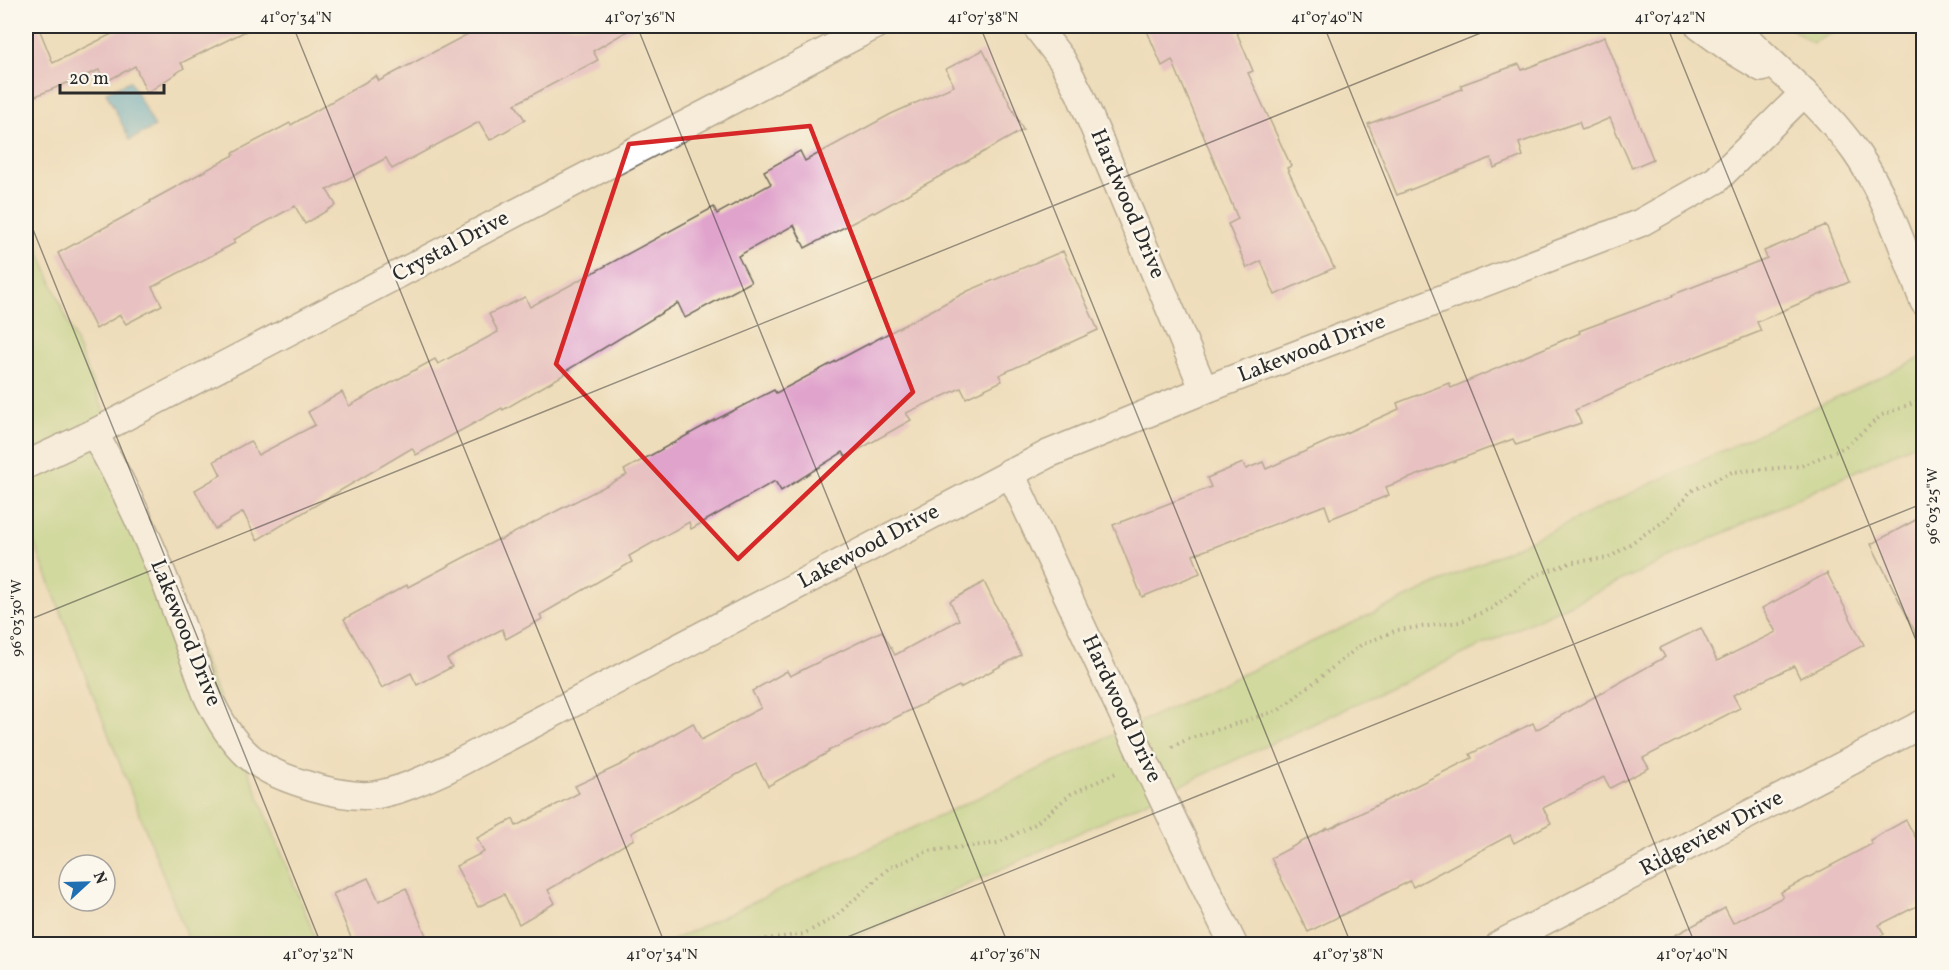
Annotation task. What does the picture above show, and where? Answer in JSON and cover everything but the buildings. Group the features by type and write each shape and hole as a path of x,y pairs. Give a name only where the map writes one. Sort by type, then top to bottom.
{"street":[{"name":"Crystal Drive","path":"26,465 94,433 874,26"},
{"name":"Hardwood Drive","path":"1036,26 1062,60 1080,93 1204,390"},
{"path":"1699,26 1732,50 1804,93"},
{"path":"1734,26 1830,119 1850,144 1875,185 1893,223 1923,302"},
{"name":"Lakewood Drive","path":"94,433 114,468 140,523 166,584 211,704 235,743 258,764 284,776 313,787 342,794 372,795 408,786 447,769 1047,454 1204,390 1640,223 1716,180 1804,93"},
{"name":"Hardwood Drive","path":"1010,472 1233,945"},
{"name":"Ridgeview Drive","path":"1500,945 1923,723"}],"path":[{"path":"748,945 760,940 804,934 835,917 889,868 928,851 998,843 1035,824 1071,794 1188,740 1279,710 1361,645 1396,630 1460,622 1491,608 1536,576 1573,562 1609,558 1666,519 1691,491 1712,481 1732,472 1802,466 1845,447 1882,415 1923,399"}],"highlighted area":[{"path":"810,126 913,392 738,559 556,364 629,144"}],"green space":[{"path":"1788,26 1847,26 1812,43"},
{"path":"26,218 318,944 190,944 26,522"},
{"path":"1923,357 1923,440 840,944 664,944"}],"water":[{"path":"130,81 155,127 130,140 106,92"}]}
